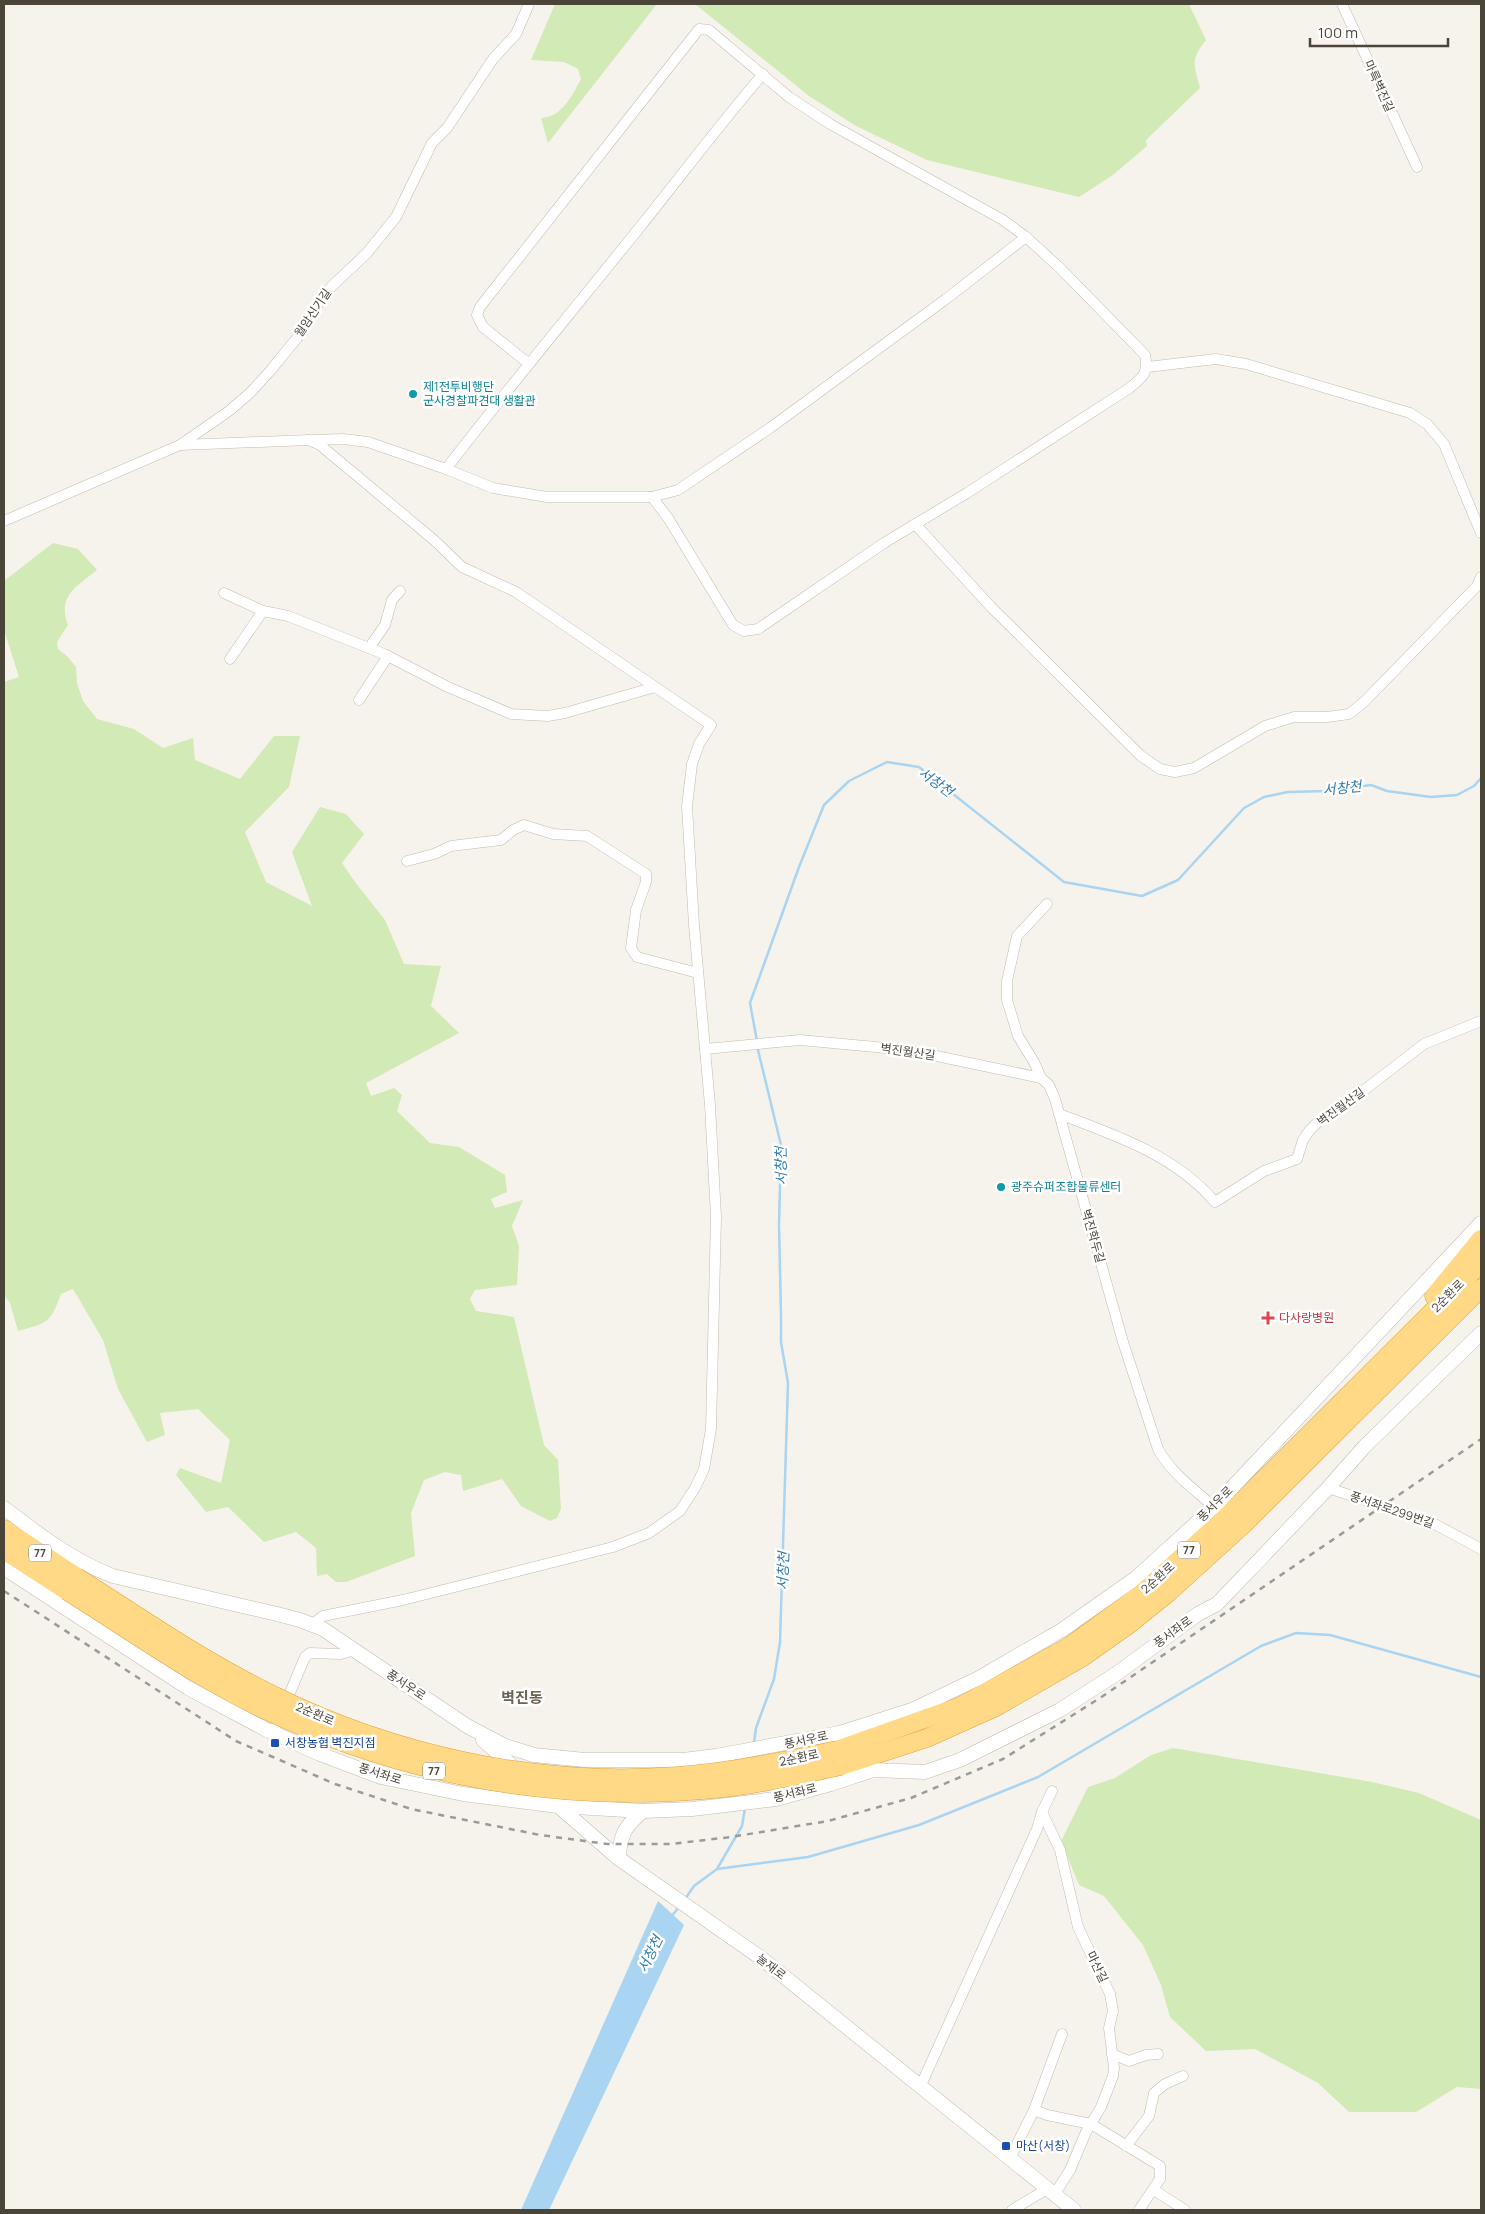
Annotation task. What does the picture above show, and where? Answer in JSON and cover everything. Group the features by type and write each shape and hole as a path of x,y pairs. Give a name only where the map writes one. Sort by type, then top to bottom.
{"highway":[{"path":"1368,1375 1481,1238"},
{"name":"2순환로","path":"839,1758 961,1706 1070,1646 1141,1594 1226,1517 1481,1263"},
{"name":"2순환로","path":"4,1550 72,1584 272,1695 340,1725 378,1738 460,1760 538,1772 635,1778 713,1772 770,1764 839,1758 927,1738 996,1708 1083,1657 1127,1626 1168,1593 1243,1526 1481,1288"},
{"path":"1438,1330 1481,1297"},
{"name":"2순환로","path":"4,1529 72,1584"}],"street":[{"name":"월암신기길","path":"4,521 180,445 229,411 270,372 297,338 326,292 382,236 396,217 432,143 447,128 494,59 516,34 529,4"},
{"name":"마륵벽진길","path":"1342,4 1416,168"},
{"path":"528,363 483,327 477,315 480,307 699,30 709,30 790,96 830,124 1003,220 1026,237 1145,355 1147,366 1142,378 1128,389 915,524 758,629 744,631 733,625 720,607 668,518 652,497"},
{"path":"446,469 528,363 641,226 708,139 763,74"},
{"path":"180,445 343,439 368,442 446,469 493,488 547,497 652,497 678,490 770,428 1026,237"},
{"path":"1147,366 1216,359 1246,364 1410,413 1427,424 1444,444 1481,533"},
{"path":"310,440 320,445 434,540 462,567 516,592 711,725 699,744 692,764 687,806 698,973 706,1049 716,1217 711,1420 708,1450 704,1469 687,1503 680,1512 658,1528 613,1547 411,1598 323,1616 311,1624"},
{"path":"915,524 991,607 1141,756 1160,769 1175,772 1194,768 1265,726 1294,718 1349,714 1364,702 1435,631 1477,586 1481,577"},
{"path":"369,648 385,625 392,600 400,591"},
{"path":"224,593 263,612 288,616 388,656 448,688 511,714 548,716 565,713 654,687"},
{"path":"230,659 263,612"},
{"path":"359,700 388,656"},
{"path":"407,861 434,854 450,846 501,840 513,830 524,825 553,834 587,836 646,874 646,882 636,910 631,948 637,957 698,973"},
{"name":"벽진학두길","path":"1048,904 1017,936 1007,981 1007,1000 1010,1013 1018,1036 1034,1062 1041,1078 1049,1085 1059,1114 1123,1342 1158,1449 1164,1460 1174,1471 1214,1507"},
{"name":"벽진월산길","path":"1059,1114 1127,1140 1156,1154 1200,1184 1215,1202 1264,1171 1297,1159 1308,1131 1320,1120 1337,1111 1424,1044 1481,1021"},
{"name":"벽진월산길","path":"706,1049 800,1040 908,1050 1041,1078"},
{"name":"풍서우로","path":"4,1508 33,1530 83,1562 113,1576 277,1614 323,1629 467,1726 505,1746 524,1753 585,1760 683,1760 765,1748 840,1733 903,1712 979,1678 1062,1630 1136,1578 1214,1507 1481,1223"},
{"name":"풍서좌로","path":"4,1568 188,1688 320,1754 381,1777 463,1794 558,1806 643,1811 692,1809 757,1802 831,1784 873,1770 925,1772 960,1760 1060,1710 1116,1674 1198,1614 1217,1604 1328,1488 1364,1447 1481,1333"},
{"name":"풍서좌로299번길","path":"1328,1488 1430,1522 1481,1549"},
{"path":"273,1732 305,1657 310,1653 340,1654 354,1650"},
{"name":"눌재로","path":"467,1726 618,1858 761,1958 1074,2210"},
{"path":"531,1783 536,1766 542,1762 561,1758"},
{"path":"624,1810 609,1799 612,1783 624,1765 646,1760"},
{"path":"921,2085 1037,1829 1042,1812 1052,1791"},
{"path":"618,1858 622,1836 628,1824 643,1811"},
{"name":"마산길","path":"1042,1812 1060,1850 1078,1927 1110,1994 1113,2011 1109,2028 1112,2076 1101,2107 1070,2170 1051,2192"},
{"path":"1010,2158 1034,2110 1062,2034"},
{"path":"1112,2054 1130,2061 1146,2055 1158,2054"},
{"path":"1126,2146 1149,2116 1154,2092 1165,2084 1183,2076"},
{"path":"1034,2110 1047,2115 1091,2124 1160,2166 1160,2179 1139,2210"},
{"path":"1154,2190 1185,2210"},
{"path":"1012,2210 1051,2192"}],"green space":[{"path":"555,4 657,4 548,143 541,118 548,117 561,110 570,99 581,79 578,69 564,62 531,60"},
{"path":"695,4 1189,4 1206,40 1195,58 1200,88 1146,140 1147,146 1113,175 1079,197 927,160 856,126 809,96"},
{"path":"53,543 78,549 97,570 70,593 65,607 68,625 57,642 58,649 76,667 77,683 83,701 97,719 134,729 163,748 193,738 195,760 240,779 274,736 300,736 289,787 245,832 266,882 312,906 292,852 320,807 346,814 364,834 342,863 385,920 404,964 441,966 431,1006 459,1033 366,1083 371,1096 394,1088 402,1095 397,1111 430,1143 459,1147 505,1175 507,1192 491,1199 495,1208 523,1200 512,1226 519,1246 517,1285 475,1290 470,1299 476,1311 514,1317 544,1445 558,1460 561,1509 557,1518 550,1521 521,1506 502,1479 463,1491 461,1475 445,1472 424,1480 411,1513 415,1556 346,1582 336,1582 327,1574 317,1576 316,1548 296,1532 264,1542 228,1507 206,1512 176,1475 180,1468 221,1483 230,1440 198,1409 160,1413 165,1435 147,1442 118,1389 103,1340 73,1289 61,1294 54,1311 47,1320 36,1326 18,1331 10,1303 4,1295 4,682 19,677 4,630 4,581"},
{"path":"1173,1748 1372,1782 1419,1793 1481,1820 1481,2089 1457,2087 1416,2112 1349,2112 1318,2083 1255,2049 1206,2051 1170,2017 1161,1985 1143,1945 1104,1896 1079,1885 1061,1841 1088,1787 1115,1778 1151,1755"}],"water":[{"path":"658,1901 684,1925 549,2210 521,2210"}],"waterway":[{"name":"서창천","path":"757,1041 750,1003 799,867 824,805 849,781 887,762 919,767 1064,882 1142,896 1178,880 1244,808 1264,797 1288,792 1328,791 1371,785 1387,791 1431,797 1457,795 1474,786 1481,778"},
{"name":"서창천","path":"754,1743 756,1728 774,1679 780,1642 788,1383 781,1342 779,1225 781,1145 757,1046"},
{"path":"717,1869 808,1857 919,1825 1038,1777 1261,1646 1296,1633 1330,1635 1481,1677"},
{"name":"서창천","path":"685,1899 694,1886 717,1869 742,1826 745,1808"},
{"name":"서창천","path":"671,1917 679,1907"}],"railway":[{"path":"4,1591 236,1741 335,1784 411,1809 540,1835 607,1844 671,1844 731,1837 828,1821 911,1798 1003,1759 1100,1698 1481,1439"}],"place":[{"name":"제1전투비행단 군사경찰파견대 생활관","path":"413,394"},
{"name":"광주슈퍼조합물류센터","path":"1001,1187"},
{"name":"다사랑병원","path":"1268,1318"},
{"name":"서창농협 벽진지점","path":"275,1743"},
{"name":"마산(서창)","path":"1006,2146"}],"district":[{"name":"벽진동","path":"522,1698"}]}
